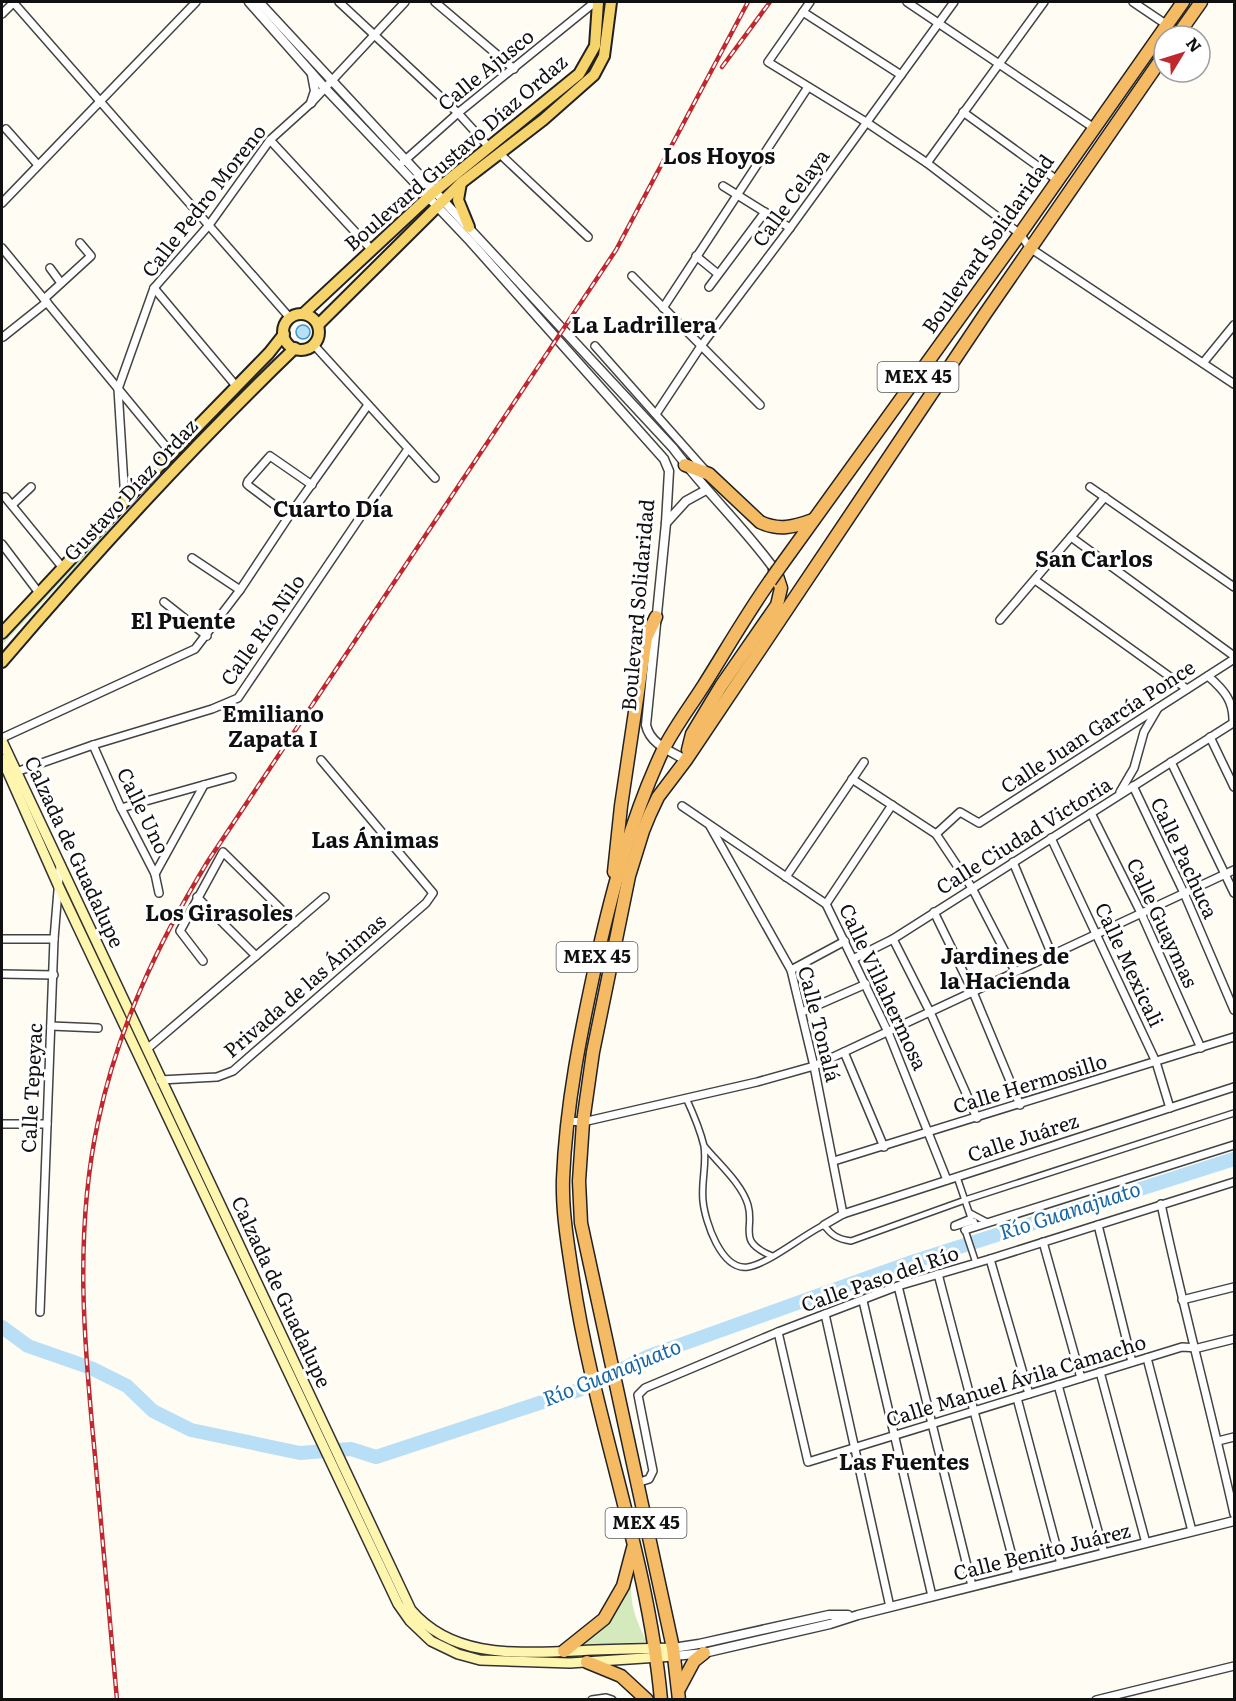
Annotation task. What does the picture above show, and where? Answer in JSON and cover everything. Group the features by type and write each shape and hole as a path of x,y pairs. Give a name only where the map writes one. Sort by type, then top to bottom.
{"highway":[{"name":"Boulevard Solidaridad","path":"1168,24 1183,2"},
{"path":"1185,24 1201,2"},
{"name":"Boulevard Solidaridad","path":"661,1700 656,1653 634,1544 591,1370 573,1280 563,1181 577,1049 611,896 638,810 664,748 776,572 1020,234 1152,45"},
{"path":"1145,55 1152,58"},
{"name":"Boulevard Solidaridad","path":"679,1695 674,1652 581,1223 579,1181 583,1122 594,1045 635,854 658,797 686,760 1030,248 1152,74"},
{"path":"685,465 709,474 760,522 769,527 788,528 814,520"},
{"path":"686,760 692,734 721,686 777,605 781,588 776,572"},
{"path":"611,896 621,806 646,639 656,617"},
{"path":"564,1651 604,1619 622,1586 634,1544"},
{"path":"679,1695 694,1661 704,1653"},
{"path":"587,1662 621,1676 647,1700"}],"main road":[{"name":"Boulevard Gustavo Díaz Ordaz","path":"303,314 431,194 579,74 595,46 597,2"},
{"name":"Boulevard Gustavo Díaz Ordaz","path":"318,325 461,183 543,120 594,75 604,56 611,2"},
{"path":"461,183 459,200 469,227"},
{"path":"303,314 312,318 318,325 319,336 314,345 305,350 287,343 284,328 290,318 303,314"},
{"name":"Gustavo Díaz Ordaz","path":"2,633 124,501 275,347 284,334"},
{"name":"Gustavo Díaz Ordaz","path":"2,662 144,501 221,420 295,348"},
{"name":"Calzada de Guadalupe","path":"2,740 161,1079 323,1436"},
{"name":"Calzada de Guadalupe","path":"2,759 58,885 151,1081 405,1600 419,1619 446,1638 477,1649 513,1653 564,1651 656,1653"},
{"name":"Calzada de Guadalupe","path":"341,1473 398,1604 410,1621 431,1641 458,1654 480,1660 587,1662 674,1652"}],"street":[{"path":"2,14 14,2 290,318"},
{"path":"2,203 196,2"},
{"path":"249,2 324,87 440,203 469,227 673,448 776,572"},
{"path":"259,2 332,79 402,163"},
{"path":"339,2 458,113 488,146"},
{"name":"Calle Pedro Moreno","path":"124,501 118,389 154,288 209,225 270,140 311,103 405,2"},
{"path":"435,2 514,69"},
{"name":"Calle Ajusco","path":"402,163 458,113 597,2"},
{"path":"810,2 768,62 866,122 927,163 1020,234 1030,248 1234,384"},
{"path":"907,2 1094,128"},
{"name":"Calle Celaya","path":"656,414 701,346 954,2"},
{"path":"927,163 1044,2"},
{"path":"1132,2 1165,24"},
{"path":"803,12 901,75"},
{"path":"311,72 315,91 311,103"},
{"path":"663,308 808,87"},
{"path":"963,112 1057,180"},
{"path":"6,129 38,165"},
{"path":"270,140 371,249"},
{"path":"500,154 588,237"},
{"path":"723,186 790,228"},
{"name":"Boulevard Solidaridad","path":"440,203 664,459 669,471 666,523 646,725 650,737 686,760"},
{"path":"709,287 765,212"},
{"path":"3,337 91,256 80,243"},
{"path":"2,248 172,454"},
{"path":"696,256 718,274"},
{"path":"50,268 61,283"},
{"path":"632,276 760,405"},
{"path":"154,288 237,387"},
{"path":"1203,363 1234,325"},
{"path":"314,345 435,478"},
{"path":"595,346 709,474"},
{"path":"2,740 195,649 240,590 289,516 368,405"},
{"path":"673,448 680,440"},
{"name":"Calle Río Nilo","path":"16,772 93,745 212,709 243,694 408,449"},
{"path":"289,516 249,486 248,481 270,456 312,485"},
{"path":"12,505 31,487"},
{"path":"1090,487 1234,587"},
{"path":"666,523 686,501 706,490"},
{"path":"5,496 63,568"},
{"path":"1000,620 1105,497"},
{"path":"1071,537 1234,658"},
{"path":"2,544 39,593"},
{"path":"192,558 240,590"},
{"path":"1035,580 1187,689"},
{"path":"164,602 207,636"},
{"name":"Calle Juan García Ponce","path":"936,834 960,812 978,823 1234,658"},
{"name":"Calle Ciudad Victoria","path":"853,959 893,939 1233,723 1234,709 1218,684 1208,676"},
{"path":"1117,797 1129,779 1144,732 1160,705"},
{"path":"1210,737 1234,787"},
{"name":"Calle Uno","path":"93,745 121,808 155,874 159,893"},
{"name":"Privada de las Ánimas","path":"151,1081 217,1077 233,1071 426,903 433,893 321,760"},
{"path":"786,876 864,762"},
{"path":"1171,762 1234,893"},
{"path":"121,808 232,777"},
{"path":"852,779 936,834 972,888 1015,971"},
{"path":"155,874 204,785"},
{"name":"Calle Pachuca","path":"1132,786 1184,893 1234,1010"},
{"path":"826,904 892,805"},
{"name":"Calle Villahermosa","path":"682,806 826,904 888,1032 947,1180"},
{"name":"Calle Guaymas","path":"1091,813 1141,914 1201,1048"},
{"name":"Calle Tonalá","path":"709,824 791,970 814,1066 843,1214"},
{"name":"Calle Mexicali","path":"1051,838 1156,1062 1170,1108"},
{"path":"203,961 180,931 223,852 295,923"},
{"path":"1013,862 1052,955"},
{"name":"Calle Tepeyac","path":"40,1312 54,939 60,866"},
{"path":"568,1121 583,1122 814,1066 1234,870"},
{"path":"197,897 256,956"},
{"path":"147,1049 325,897"},
{"path":"934,912 973,992 1020,1105"},
{"path":"2,939 54,939"},
{"path":"893,939 930,1012 977,1118"},
{"path":"791,970 845,941"},
{"path":"2,974 54,975"},
{"path":"802,1012 866,984"},
{"path":"51,1026 98,1028"},
{"name":"Calle Hermosillo","path":"834,1161 884,1148 1234,1037"},
{"path":"844,1052 884,1148"},
{"name":"Calle Juárez","path":"824,1226 843,1214 1234,1087"},
{"path":"686,1098 704,1146 703,1200 708,1224 719,1249 730,1262 744,1267 750,1267 772,1256 824,1226 831,1234 851,1241 965,1200 1234,1113"},
{"path":"2,1124 46,1124"},
{"name":"Calle Paso del Río","path":"965,1230 1234,1145"},
{"path":"704,1146 738,1186 748,1205 747,1233 753,1243 759,1250 772,1256"},
{"path":"957,1177 970,1215 987,1222"},
{"name":"Calle Paso del Río","path":"637,1483 649,1479 653,1471 638,1395 645,1388 778,1332 898,1286 1234,1182"},
{"path":"1161,1204 1234,1514"},
{"path":"970,1215 954,1227 974,1221 975,1226"},
{"path":"1098,1225 1132,1362"},
{"path":"965,1230 976,1263"},
{"path":"1043,1242 1081,1378"},
{"path":"990,1259 1029,1394"},
{"path":"938,1274 1017,1575"},
{"path":"898,1286 972,1586"},
{"path":"1182,1300 1234,1287"},
{"path":"863,1301 932,1596"},
{"path":"825,1314 890,1607"},
{"name":"Calle Manuel Ávila Camacho","path":"778,1332 808,1462 1182,1347 1234,1340"},
{"path":"1147,1358 1191,1532"},
{"path":"1100,1372 1146,1543"},
{"path":"1058,1386 1104,1553"},
{"path":"1017,1398 1061,1564"},
{"path":"1218,1441 1234,1437"},
{"name":"Calle Benito Juárez","path":"674,1652 704,1653 830,1624 932,1596 1234,1521"},
{"name":"Calle Benito Juárez","path":"674,1652 699,1644 830,1615 858,1615"},
{"path":"1096,1700 1234,1666"},
{"path":"592,1700 606,1698 612,1700"}],"green space":[{"path":"115,521 117,523 2,645 2,639"},
{"path":"631,1581 635,1613 647,1642 580,1645 611,1617"}],"water":[{"path":"303,325 308,327 310,332 308,337 303,339 298,337 296,332 298,327"}],"waterway":[{"name":"Río Guanajuato","path":"2,1327 28,1346 91,1368 127,1386 153,1411 191,1430 300,1453 351,1449 376,1457 579,1390 649,1356 909,1263 1234,1159"}],"railway":[{"path":"117,1700 87,1372 83,1289 86,1205 91,1164 106,1087 128,1019 156,955 208,861 616,250 748,2"},
{"path":"722,67 770,2"}],"district":[{"name":"Los Hoyos","path":"719,156"},
{"name":"La Ladrillera","path":"644,325"},
{"name":"Cuarto Día","path":"333,509"},
{"name":"San Carlos","path":"1094,559"},
{"name":"El Puente","path":"183,621"},
{"name":"Emiliano Zapata I","path":"273,726"},
{"name":"Las Ánimas","path":"375,840"},
{"name":"Los Girasoles","path":"219,913"},
{"name":"Jardines de la Hacienda","path":"1005,968"},
{"name":"Las Fuentes","path":"904,1462"}]}
